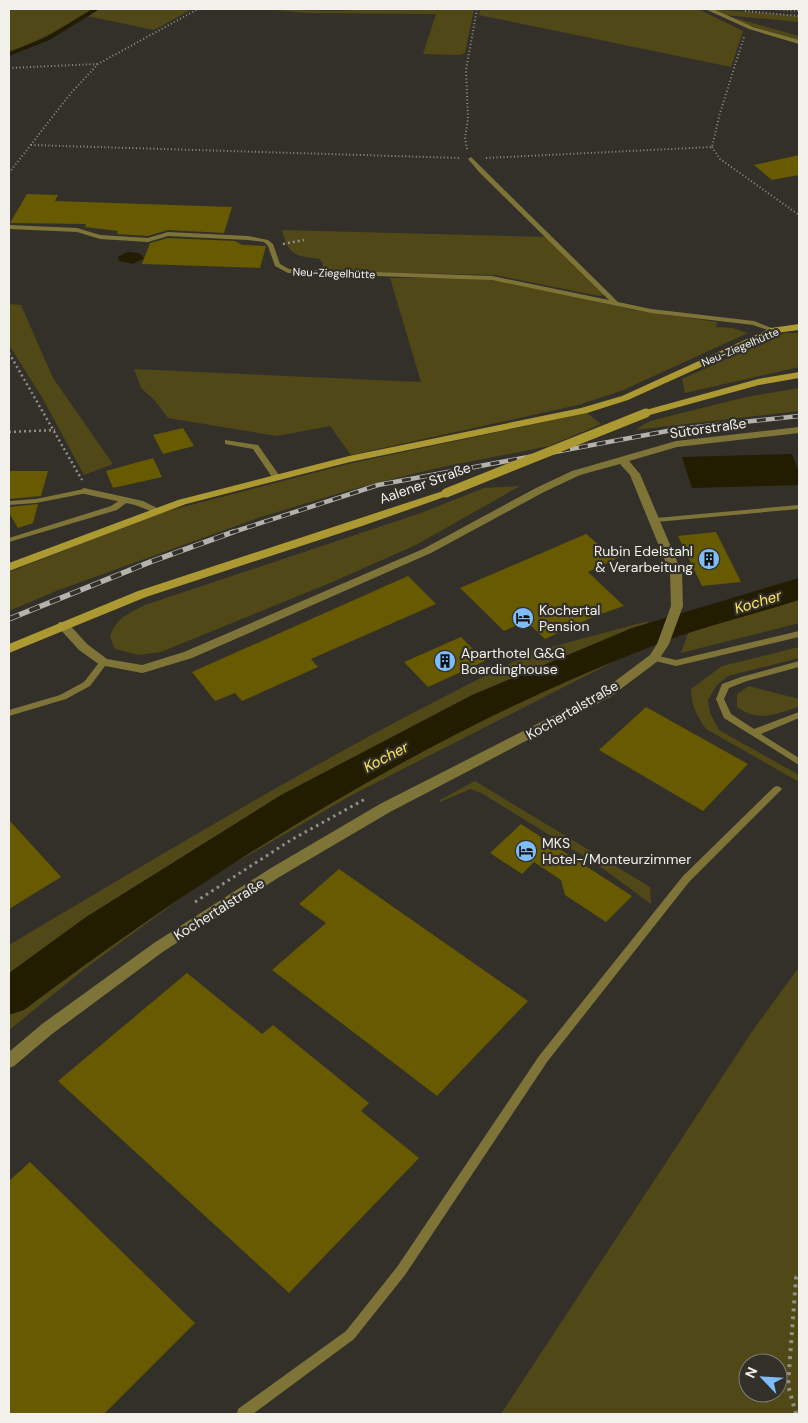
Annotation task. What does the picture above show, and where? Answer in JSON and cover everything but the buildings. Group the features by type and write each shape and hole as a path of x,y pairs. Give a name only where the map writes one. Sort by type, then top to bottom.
{"street":[{"path":"708,9 750,28 799,42"},
{"name":"Neu-Ziegelhütte","path":"9,567 156,510 349,459 583,410 625,398 774,330 799,327"},
{"name":"Aalener Straße","path":"9,650 63,625 142,594 361,523 446,493 646,412 758,382 799,376"},
{"name":"Sutorstraße","path":"621,459 676,444 799,430"},
{"path":"63,625 83,647 104,662 142,669 188,655 427,552 567,477 621,459"},
{"name":"Kochertalstraße","path":"9,1061 47,1029 159,946 276,872 385,808 606,694 654,658 663,644 677,606 676,573 656,520 635,474 621,459"},
{"path":"84,490 104,498 141,502 156,510"}],"lane":[{"path":"471,159 616,303"},
{"path":"9,227 77,230 100,237 148,240 168,234 248,238 266,241 271,245"},
{"name":"Neu-Ziegelhütte","path":"271,245 277,265 288,271 492,278 651,311 754,323 774,330"},
{"path":"228,442 255,447 277,478"},
{"path":"9,503 36,501 84,490"},
{"path":"9,540 114,508 126,500"},
{"path":"656,520 799,508"},
{"path":"654,658 676,663 799,634"},
{"path":"9,712 63,697 87,684 104,662"},
{"path":"799,664 725,686 720,699 727,716 799,762"},
{"path":"754,733 799,716"},
{"path":"243,1414 350,1335 401,1271 543,1059 686,879 777,789"}],"path":[{"path":"9,174 98,64 198,9"},
{"path":"291,9 360,9"},
{"path":"471,159 465,138 468,119 466,70 477,9"},
{"path":"773,9 799,11"},
{"path":"738,10 799,16"},
{"path":"750,28 745,35 720,113 712,147 720,159 799,216"},
{"path":"9,68 98,64"},
{"path":"31,145 471,159 712,147"},
{"path":"271,245 304,240"},
{"path":"9,353 81,477 84,490"},
{"path":"9,432 55,430"},
{"path":"796,1414 788,1384 796,1278 799,1275"}],"shaded area":[{"path":"9,9 192,9 154,30 87,16 9,54"},
{"path":"262,9 337,11 368,9 474,9 465,53 459,55 423,54 436,14 307,13"},
{"path":"480,9 698,9 743,31 731,67 479,15"},
{"path":"710,9 799,16 799,22 724,15 799,36 799,40 737,22"},
{"path":"282,230 547,237 605,295 599,296 495,275 322,271 323,264 320,259 304,257 291,250 287,245"},
{"path":"127,252 139,253 144,258 133,264 119,261 118,257"},
{"path":"390,278 473,278 504,281 634,310 717,322 716,327 733,328 748,333 621,391 578,405 351,455 330,426 277,436 168,418 155,401 141,388 134,369 421,382"},
{"path":"9,304 21,305 53,378 113,464 84,475 43,399 9,345"},
{"path":"784,333 799,333 799,367 685,393 682,379"},
{"path":"799,388 799,411 635,430 650,421 746,397"},
{"path":"587,413 601,424 549,446 433,469 357,488 261,517 56,591 9,611 9,572 160,513 352,463"},
{"path":"792,454 799,472 799,485 692,488 682,457"},
{"path":"520,486 416,545 330,583 161,652 138,655 115,649 110,637 119,621 145,605 421,513 484,488"},
{"path":"799,581 799,623 681,653 696,612"},
{"path":"648,621 646,630 621,658 350,796 204,881 86,968 9,1030 9,945 323,761 517,660 524,651 536,651"},
{"path":"799,647 799,658 728,676 717,685 708,700 710,713 719,730 799,775 799,782 706,729 695,710 691,689 722,666"},
{"path":"749,686 799,699 799,707 767,716 753,715 745,712 737,707 737,694"},
{"path":"475,781 650,887 651,904 598,865 483,794 471,789 440,802 440,800"},
{"path":"799,967 799,1414 501,1414 751,1033"}],"waterway":[{"path":"9,54 47,39 96,9"},
{"name":"Kocher","path":"9,997 101,929 295,805 485,704 644,636 799,589"}],"railway":[{"path":"232,532 378,485 678,429 799,416"},
{"path":"9,619 150,562 232,532"}],"place":[{"name":"Rubin Edelstahl & Verarbeitung","path":"709,559"},
{"name":"Kochertal Pension","path":"523,618"},
{"name":"Aparthotel G&G Boardinghouse","path":"445,661"},
{"name":"MKS Hotel-/Monteurzimmer","path":"526,851"}]}
